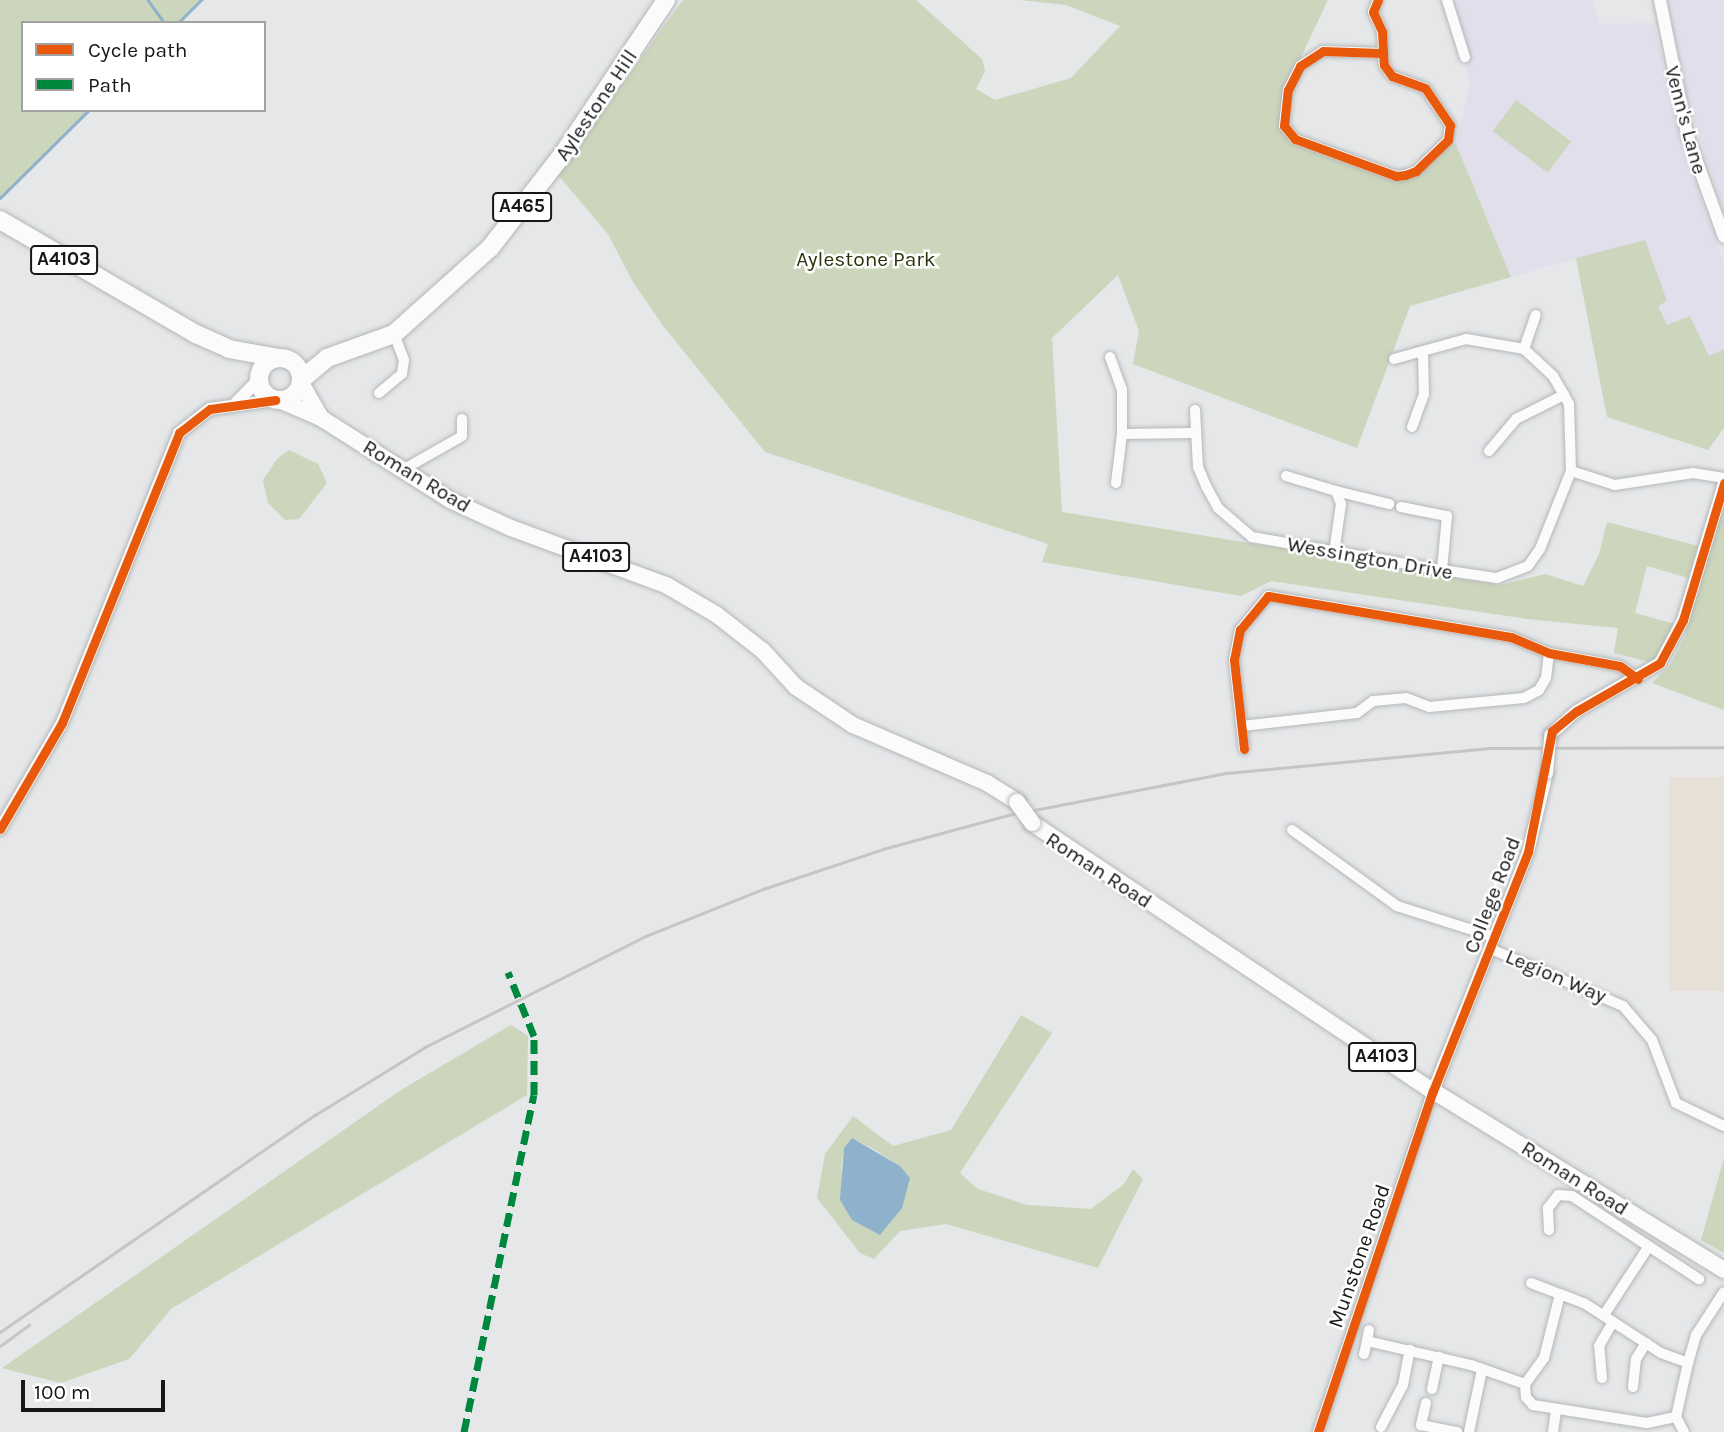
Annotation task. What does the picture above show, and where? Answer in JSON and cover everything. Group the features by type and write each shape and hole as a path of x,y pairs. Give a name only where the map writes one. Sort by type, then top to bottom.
{"highway":[{"name":"Aylestone Hill","path":"301,381 327,358 394,334 490,247 563,154 666,0"},
{"name":"A4103","path":"0,220 130,299 229,349 281,358 294,364 301,381"},
{"name":"A4103","path":"229,349 259,378 263,392 277,400"},
{"name":"Aylestone Hill","path":"281,358 317,354 327,358"},
{"path":"259,378 264,366 281,358"},
{"path":"277,400 296,394 301,381"}],"main road":[{"name":"Roman Road","path":"301,381 321,418"},
{"name":"Roman Road","path":"277,400 321,418 406,468 450,500 511,528 666,586 717,615 763,651 796,687 853,725 987,783 1017,802 1032,823 1433,1090 1724,1270"}],"street":[{"path":"1378,0 1373,12 1382,31 1381,53 1392,76 1425,88 1450,125 1448,140 1416,171 1396,177 1296,139 1284,126 1288,90 1300,66 1323,51 1381,53"},
{"path":"1447,0 1465,57"},
{"name":"Venn's Lane","path":"1660,0 1687,134 1724,237"},
{"path":"1524,349 1536,315"},
{"path":"379,393 402,373 404,360 394,334"},
{"path":"1394,359 1465,339 1524,349 1553,376 1564,395 1516,419 1489,451"},
{"path":"1412,427 1424,394 1423,352"},
{"path":"1110,357 1122,390 1122,434 1116,483"},
{"path":"236,403 259,378"},
{"name":"Wessington Drive","path":"1195,410 1195,433 1206,486 1234,524 1252,537 1497,578 1528,566 1540,549 1571,471 1573,418 1564,395"},
{"path":"0,829 62,723 179,433 210,409 236,403 277,400"},
{"path":"406,468 463,436 463,419"},
{"path":"1122,434 1195,433"},
{"path":"1571,471 1615,485 1693,473 1724,480"},
{"path":"1286,476 1390,503"},
{"name":"College Road","path":"1433,1090 1528,852 1547,773 1550,735 1577,711 1638,679 1660,663 1672,645 1724,480"},
{"path":"1334,552 1341,504 1336,491"},
{"path":"1401,507 1447,516 1442,570"},
{"path":"1244,749 1234,660 1240,630 1268,596 1511,637 1549,653 1620,666 1638,679"},
{"path":"1242,726 1357,713 1384,700 1406,698 1429,707 1524,698 1539,690 1546,678 1549,653"},
{"name":"Legion Way","path":"1292,830 1388,901 1493,943 1623,1006 1652,1040 1676,1103 1724,1126"},
{"name":"Munstone Road","path":"1318,1432 1433,1090"},
{"path":"1549,1230 1548,1208 1558,1195 1572,1196 1699,1279"},
{"path":"1604,1315 1649,1246"},
{"path":"1531,1283 1604,1315 1646,1343 1688,1363"},
{"path":"1684,1432 1676,1417 1696,1335 1724,1292"},
{"path":"1560,1294 1544,1358 1525,1384 1526,1397 1533,1405 1646,1427 1676,1417"},
{"path":"1602,1378 1599,1346 1614,1322"},
{"path":"1364,1354 1369,1330"},
{"path":"1367,1341 1471,1365 1525,1384"},
{"path":"1633,1387 1636,1359 1646,1343"},
{"path":"1381,1427 1403,1385 1410,1350"},
{"path":"1432,1389 1438,1357"},
{"path":"1469,1432 1482,1370"},
{"path":"1426,1403 1421,1425 1457,1432"},
{"path":"1553,1432 1556,1411"}],"shaded area":[{"path":"1459,0 1593,0 1599,24 1654,23 1683,150 1724,263 1724,428 1708,450 1607,417 1576,258 1511,277 1456,144 1470,85 1450,5"},
{"path":"1669,0 1724,0 1724,213 1685,91"},
{"path":"1669,777 1724,777 1724,991 1669,991"}],"green space":[{"path":"0,0 201,0 180,21 21,21 21,112 87,112 0,198"},
{"name":"Aylestone Park","path":"683,0 916,0 982,59 985,71 976,89 995,100 1071,78 1120,26 1066,5 1020,0 1328,0 1293,74 1287,133 1405,175 1448,140 1456,144 1511,277 1410,306 1357,448 1133,364 1139,331 1118,275 1052,338 1062,512 1500,585 1545,574 1583,586 1599,554 1607,522 1698,546 1688,578 1647,566 1635,613 1675,624 1653,663 1614,653 1618,628 1527,619 1271,581 1241,596 1042,562 1048,544 765,452 664,327 633,282 608,234 557,174"},
{"path":"1516,100 1571,142 1548,173 1493,131"},
{"path":"1645,240 1667,301 1658,306 1667,325 1690,316 1709,356 1724,349 1724,428 1708,450 1607,417 1576,258"},
{"path":"289,450 318,464 327,483 299,519 285,520 268,503 263,480 277,459"},
{"path":"1724,503 1724,710 1652,683 1670,665 1685,636"},
{"path":"1021,1015 1052,1033 960,1173 978,1189 1027,1205 1091,1209 1124,1184 1133,1169 1143,1179 1098,1268 946,1224 900,1231 874,1259 860,1253 817,1198 825,1154 853,1116 893,1146 951,1130","holes":["852,1138 900,1166 841,1170 844,1148"]},
{"path":"511,1025 528,1036 527,1095 171,1309 129,1359 61,1383 2,1368 401,1090"},
{"path":"1724,1158 1724,1253 1701,1240"}],"water":[{"path":"852,1138 900,1166 910,1178 902,1208 880,1235 852,1220 840,1200 844,1148"}],"waterway":[{"path":"148,0 164,21"},
{"path":"180,21 201,0"},
{"path":"0,198 87,112"}],"railway":[{"path":"0,1332 315,1115 425,1047 646,936 763,889 883,849 1008,815 1227,773 1490,748 1724,747"},
{"path":"0,1346 29,1325"}],"marked path":[{"path":"464,1432 534,1095 534,1036 508,972"}],"cycle path":[{"path":"1378,0 1373,12 1382,31 1384,65 1392,76 1425,88 1450,125 1448,140 1416,171 1405,175 1396,176 1295,139 1284,126 1288,90 1300,66 1323,51 1381,53"},
{"path":"0,829 62,723 179,433 210,409 275,400"},
{"path":"1318,1432 1433,1091 1528,852 1552,731 1577,711 1660,663 1683,620 1724,483"},
{"path":"1244,749 1234,660 1240,630 1268,596 1511,637 1549,653 1620,666 1638,679"}]}
